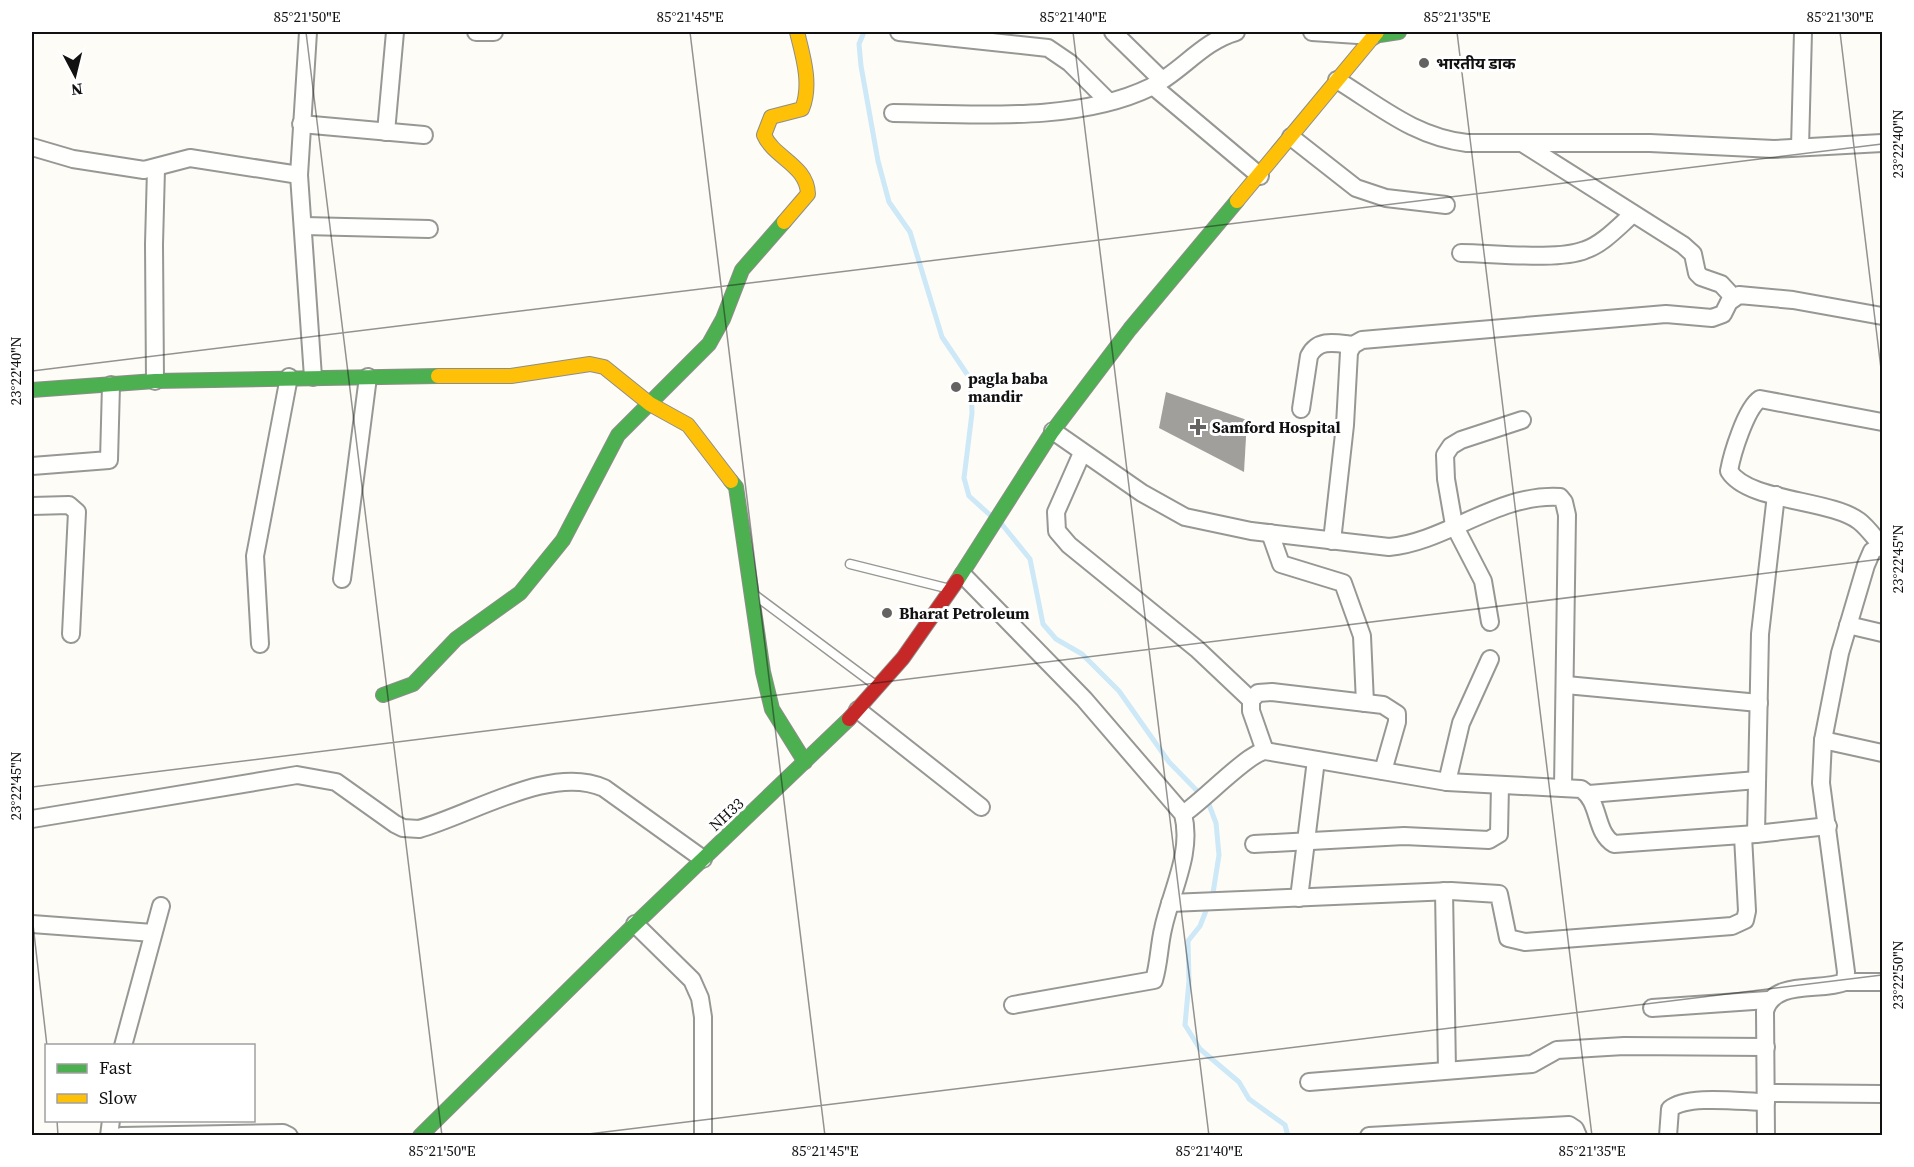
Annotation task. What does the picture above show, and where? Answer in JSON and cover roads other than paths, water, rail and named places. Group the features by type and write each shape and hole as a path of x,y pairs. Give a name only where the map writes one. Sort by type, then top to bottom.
{"street":[{"path":"308,32 299,174 313,377"},
{"path":"386,132 395,32"},
{"path":"476,32 494,32"},
{"path":"383,695 413,684 456,639 520,593 563,540 618,435 709,344 723,319 742,270 808,194 809,187 805,178 767,142 764,135 771,117 802,109 805,105 806,87 797,32"},
{"path":"899,32 1048,48 1071,63 1107,101"},
{"path":"1113,32 1157,83 1260,176"},
{"path":"892,113 1020,114 1107,101 1157,83 1218,39 1236,32"},
{"path":"1312,32 1375,34 1399,32"},
{"path":"1800,147 1803,32"},
{"name":"NH33","path":"420,1136 635,924 805,762 879,687 912,648 954,589 1002,508 1053,431 1162,292 1375,34"},
{"path":"1337,80 1423,133 1443,140 1467,143 1650,142 1800,147 1882,143"},
{"path":"301,124 424,135"},
{"path":"1291,137 1356,188 1386,198 1446,205"},
{"path":"1522,143 1683,245 1693,254 1697,273 1721,284 1734,298"},
{"path":"32,147 73,159 144,170 156,169 175,160 190,158 299,174"},
{"path":"155,381 153,244 156,169"},
{"path":"1461,252 1544,254 1585,250 1600,242 1633,214"},
{"path":"304,226 429,229"},
{"path":"1301,410 1309,356 1313,348 1320,343 1353,345 1373,337 1666,314 1712,318 1722,314 1734,298 1740,295 1882,316"},
{"path":"1332,541 1346,425 1349,352 1353,345"},
{"path":"32,390 155,381 289,377 511,376 598,364 650,404 688,425 736,487 763,672 772,709 805,762"},
{"path":"260,644 255,556 289,377"},
{"path":"342,579 368,377"},
{"path":"32,466 108,460 111,385"},
{"path":"1845,982 1846,972 1821,783 1823,740 1848,625 1866,565 1872,551 1882,545 1858,520 1741,483 1729,471 1754,403 1760,399 1882,422"},
{"path":"1490,622 1483,581 1454,525 1445,462 1450,446 1522,420"},
{"path":"1053,431 1142,493 1185,517 1220,526 1270,533 1389,547 1411,545 1496,508 1550,496 1560,497 1564,502 1567,515 1563,788"},
{"path":"1082,453 1056,512 1057,531 1069,545 1197,649 1251,700"},
{"path":"1170,903 1444,891 1499,894 1502,900 1505,933 1508,938 1518,942 1732,926 1745,920 1750,835 1757,780 1760,634 1776,495"},
{"path":"32,506 69,505 77,512 71,634"},
{"path":"1270,533 1281,564 1333,578 1343,584 1362,636 1365,656 1365,703"},
{"path":"963,575 1084,699 1188,811 1187,844 1170,903 1154,980 1013,1005"},
{"path":"1848,625 1882,633"},
{"path":"1447,782 1461,723 1490,659"},
{"path":"1566,685 1759,703"},
{"path":"1265,751 1251,711 1251,700 1258,693 1272,692 1383,705 1397,714 1397,722 1383,771"},
{"path":"858,710 981,807"},
{"path":"1823,740 1882,753"},
{"path":"1188,811 1212,793 1253,754 1265,751 1447,782 1581,789 1589,794 1605,835 1614,844 1750,835 1828,826"},
{"path":"1299,898 1316,760"},
{"path":"32,819 297,775 336,782 395,824 403,828 419,829 541,785 577,780 604,788 703,859"},
{"path":"1589,794 1757,780"},
{"path":"1254,844 1404,836 1489,840 1499,834 1500,785"},
{"path":"1444,891 1447,1070"},
{"path":"124,1044 160,906"},
{"path":"32,924 153,933"},
{"path":"635,924 692,980 700,998 703,1017 703,1136"},
{"path":"1652,1008 1768,1000 1777,993 1823,988 1845,982 1882,982"},
{"path":"1766,1136 1765,1011 1768,1000"},
{"path":"1309,1082 1532,1064 1557,1050 1624,1046 1766,1047"},
{"path":"1668,1136 1670,1109 1675,1105 1694,1101 1882,1094"},
{"path":"1369,1136 1569,1125 1575,1129 1578,1136"},
{"path":"121,1136 283,1133 289,1136"}],"lane":[{"path":"850,564 954,589"},
{"path":"753,594 879,687"}],"waterway":[{"path":"864,32 859,44 861,66 878,161 889,202 910,232 942,337 971,380 972,413 964,478 969,496 990,515"},
{"path":"1000,522 1030,559 1043,624 1056,639 1082,654 1119,691 1169,762 1208,802 1216,823 1219,855 1213,893 1200,926 1188,941 1189,981 1185,1025 1200,1049 1239,1082 1249,1099 1285,1125 1288,1136"}],"place":[{"name":"भारतीय डाक","path":"1424,63"},
{"name":"pagla baba mandir","path":"956,387"},
{"name":"Samford Hospital","path":"1198,427"},
{"name":"Bharat Petroleum","path":"887,613"}]}
